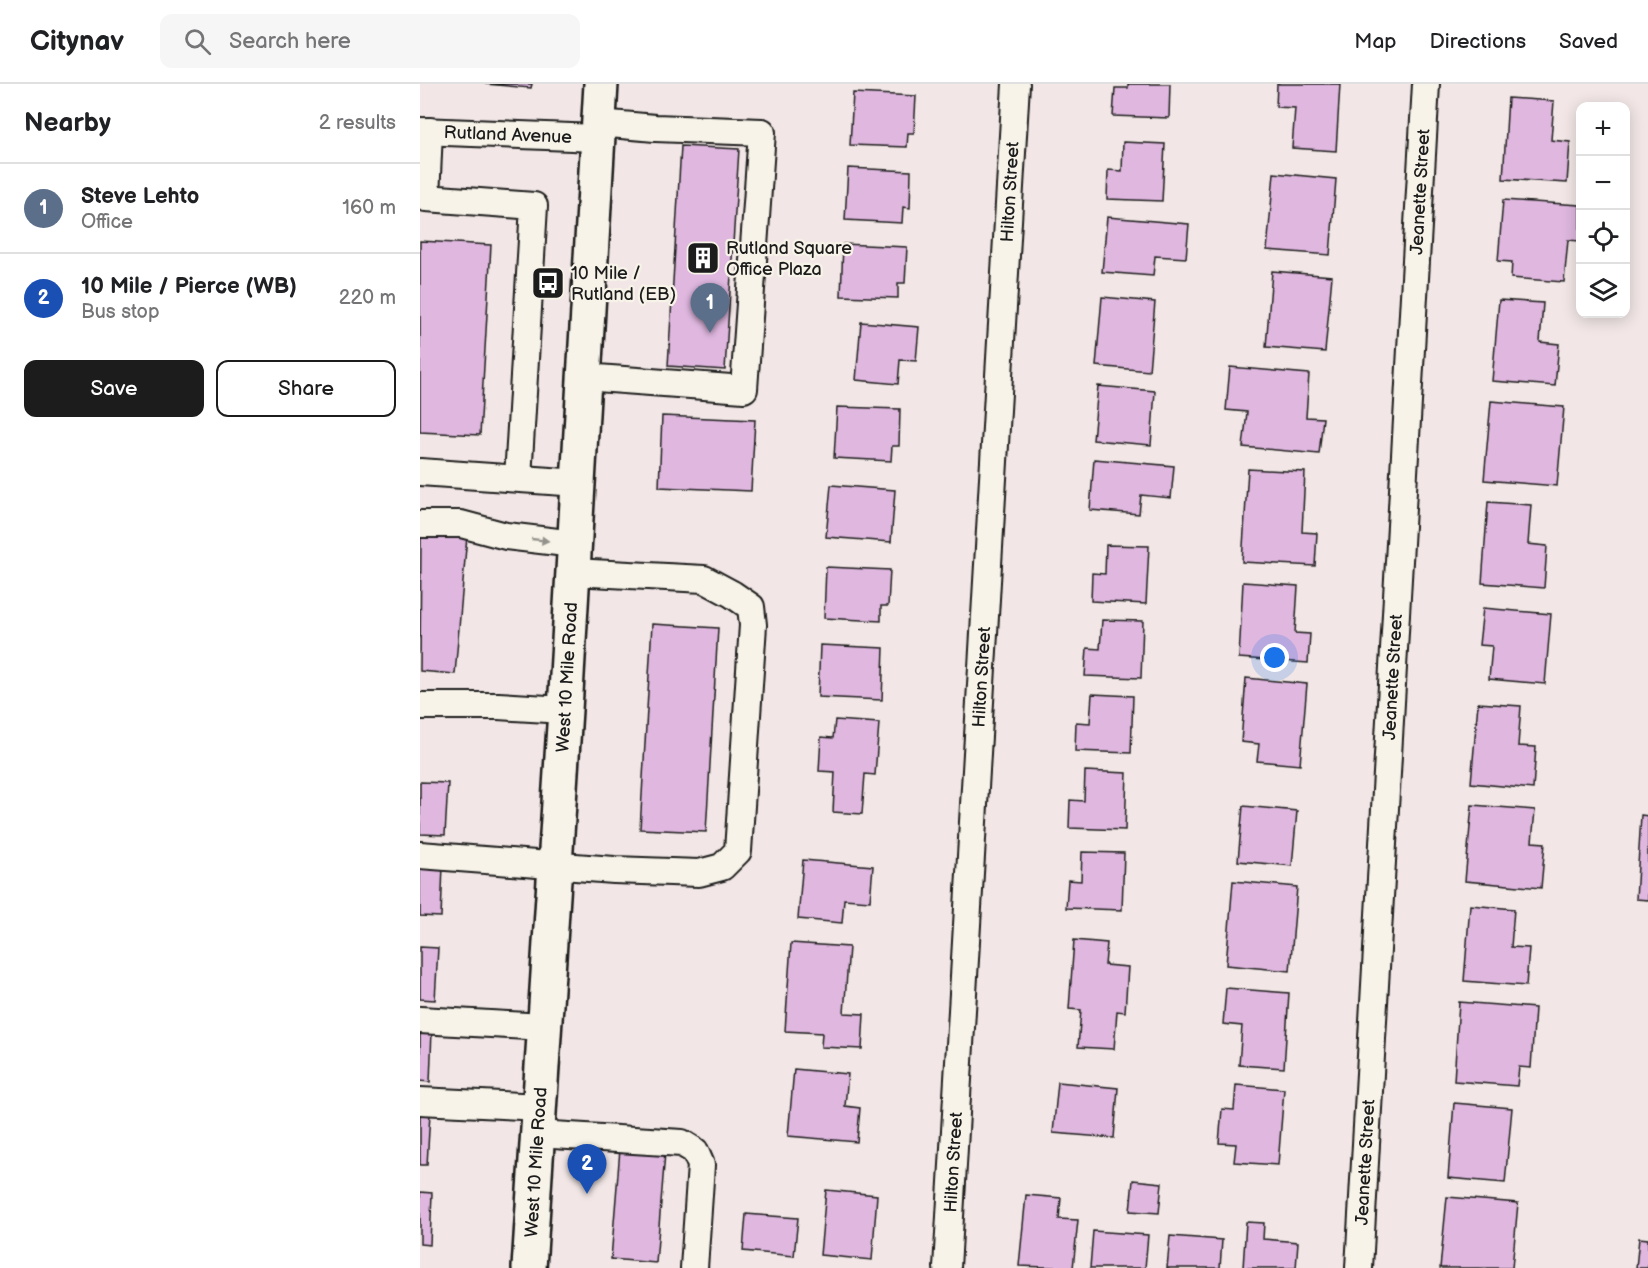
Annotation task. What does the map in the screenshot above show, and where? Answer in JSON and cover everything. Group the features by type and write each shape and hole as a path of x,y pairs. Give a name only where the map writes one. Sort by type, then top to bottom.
{"main road":[{"name":"West 10 Mile Road","path":"529,1268 579,483 601,84"}],"street":[{"name":"Hilton Street","path":"947,1268 1016,84"},
{"name":"Jeanette Street","path":"1359,1268 1426,84"},
{"name":"Rutland Avenue","path":"425,131 598,131 655,128 762,132 744,389 584,377"},
{"path":"425,131 426,198 534,206 518,478"},
{"path":"420,472 579,483"},
{"path":"420,524 461,524 574,558 704,579 751,607 752,637 738,851 722,867 699,873 614,870 420,855"},
{"path":"420,706 498,706 565,710"},
{"path":"420,1020 544,1027"},
{"path":"420,1101 682,1143 695,1151 701,1165 694,1268"}],"building":[{"path":"485,84 532,84 531,88"},
{"path":"1128,84 1170,84 1169,118 1113,116 1115,88 1128,88"},
{"path":"1277,84 1340,84 1336,151 1292,148 1295,108 1276,107"},
{"path":"853,93 916,96 914,133 908,133 907,147 850,145"},
{"path":"1508,98 1554,101 1551,140 1570,142 1567,183 1503,179"},
{"path":"1123,142 1165,144 1162,201 1107,199 1108,170 1122,171"},
{"name":"Rutland Square Office Plaza","path":"681,146 739,149 725,370 668,366"},
{"path":"848,168 911,171 910,208 903,207 902,223 845,220"},
{"path":"1274,173 1336,179 1330,255 1267,250"},
{"path":"1503,200 1576,205 1576,241 1568,240 1564,282 1511,278 1512,262 1498,261"},
{"path":"1107,217 1189,224 1186,258 1155,256 1153,276 1102,272"},
{"path":"420,241 491,245 480,435 420,432"},
{"path":"843,244 907,247 905,283 898,283 898,298 841,296"},
{"path":"1272,271 1332,276 1325,352 1266,347"},
{"path":"1102,297 1155,302 1149,371 1096,366"},
{"path":"1499,300 1543,303 1540,342 1559,344 1555,386 1492,381"},
{"path":"861,322 919,327 916,361 900,360 898,384 856,380"},
{"path":"1230,367 1309,374 1306,417 1323,418 1319,454 1243,447 1247,412 1226,410"},
{"path":"1098,386 1155,391 1151,445 1093,440"},
{"path":"1491,401 1564,407 1557,486 1484,480"},
{"path":"837,407 900,409 899,446 892,446 891,461 834,458"},
{"path":"662,416 755,420 751,491 659,487"},
{"path":"1094,459 1174,466 1171,498 1141,495 1139,514 1090,510"},
{"path":"1248,469 1305,472 1302,532 1317,533 1315,566 1242,562"},
{"path":"831,485 895,490 891,542 826,537"},
{"path":"1488,502 1531,505 1528,544 1547,546 1544,588 1482,583"},
{"path":"421,532 467,536 455,674 420,671"},
{"path":"1106,545 1149,546 1146,604 1091,601 1092,573 1105,574"},
{"path":"826,567 890,570 888,606 881,606 881,621 824,618"},
{"path":"1243,582 1298,586 1295,633 1310,634 1308,663 1239,658"},
{"path":"1483,608 1551,614 1545,684 1489,679 1492,646 1479,645"},
{"path":"1102,620 1143,621 1141,678 1085,676 1087,648 1100,649"},
{"path":"652,624 718,628 706,832 640,829"},
{"path":"820,645 884,648 882,700 818,697"},
{"path":"1246,678 1307,684 1300,765 1257,761 1259,744 1241,742"},
{"path":"1092,694 1133,696 1131,753 1075,751 1076,722 1090,723"},
{"path":"1478,703 1521,706 1518,746 1536,747 1533,789 1471,783"},
{"path":"835,720 879,723 875,775 865,774 862,814 833,812 835,772 819,771 821,737 833,738"},
{"path":"1085,771 1127,773 1125,830 1069,828 1070,800 1084,801"},
{"path":"420,782 448,783 445,835 420,834"},
{"path":"1472,805 1535,810 1532,842 1545,843 1541,888 1465,881"},
{"path":"1243,806 1297,811 1292,866 1238,861"},
{"path":"1641,815 1648,816 1648,900 1636,899"},
{"path":"1082,852 1124,853 1122,910 1066,908 1068,880 1081,881"},
{"path":"803,860 873,866 870,901 844,899 842,923 798,919"},
{"path":"420,864 443,865 441,917 420,916"},
{"path":"1233,881 1297,887 1290,971 1226,965"},
{"path":"1470,905 1514,909 1511,947 1529,948 1526,986 1464,981"},
{"path":"1074,940 1107,943 1105,965 1128,967 1125,1012 1117,1011 1114,1049 1078,1047 1081,1010 1069,1009"},
{"path":"791,943 849,947 844,1013 864,1014 862,1049 821,1047 822,1033 785,1031"},
{"path":"420,947 438,948 435,1000 420,999"},
{"path":"1226,988 1289,993 1284,1068 1239,1065 1242,1026 1223,1024"},
{"path":"1459,1002 1535,1008 1531,1068 1519,1067 1517,1086 1454,1081"},
{"path":"420,1029 432,1030 430,1082 420,1081"},
{"path":"794,1069 848,1074 845,1106 860,1108 857,1142 788,1136"},
{"path":"1058,1082 1118,1088 1114,1138 1053,1133"},
{"path":"1236,1085 1284,1089 1278,1165 1234,1162 1236,1144 1219,1143 1222,1109 1234,1110"},
{"path":"1454,1103 1512,1108 1505,1183 1448,1178"},
{"path":"420,1113 430,1113 427,1165 420,1165"},
{"path":"620,1149 665,1153 656,1263 611,1259"},
{"path":"1133,1180 1162,1183 1159,1213 1130,1211"},
{"path":"826,1190 877,1195 872,1260 820,1255"},
{"path":"420,1192 432,1193 430,1245 420,1244"},
{"path":"1026,1195 1061,1198 1059,1219 1078,1220 1073,1268 1019,1266"},
{"path":"1447,1197 1518,1203 1512,1268 1440,1268"},
{"path":"746,1214 798,1218 794,1256 743,1251"},
{"path":"1246,1222 1264,1223 1263,1239 1298,1242 1296,1268 1243,1268"},
{"path":"1093,1231 1148,1235 1145,1268 1090,1268"},
{"path":"1170,1236 1222,1240 1220,1268 1167,1268"},
{"path":"1639,1238 1648,1239 1648,1268 1636,1268"}],"place":[{"name":"Rutland Square Office Plaza","path":"703,258"},
{"name":"10 Mile / Rutland (EB)","path":"548,283"},
{"name":"Steve Lehto","path":"710,333"},
{"name":"10 Mile / Pierce (WB)","path":"587,1194"}]}
